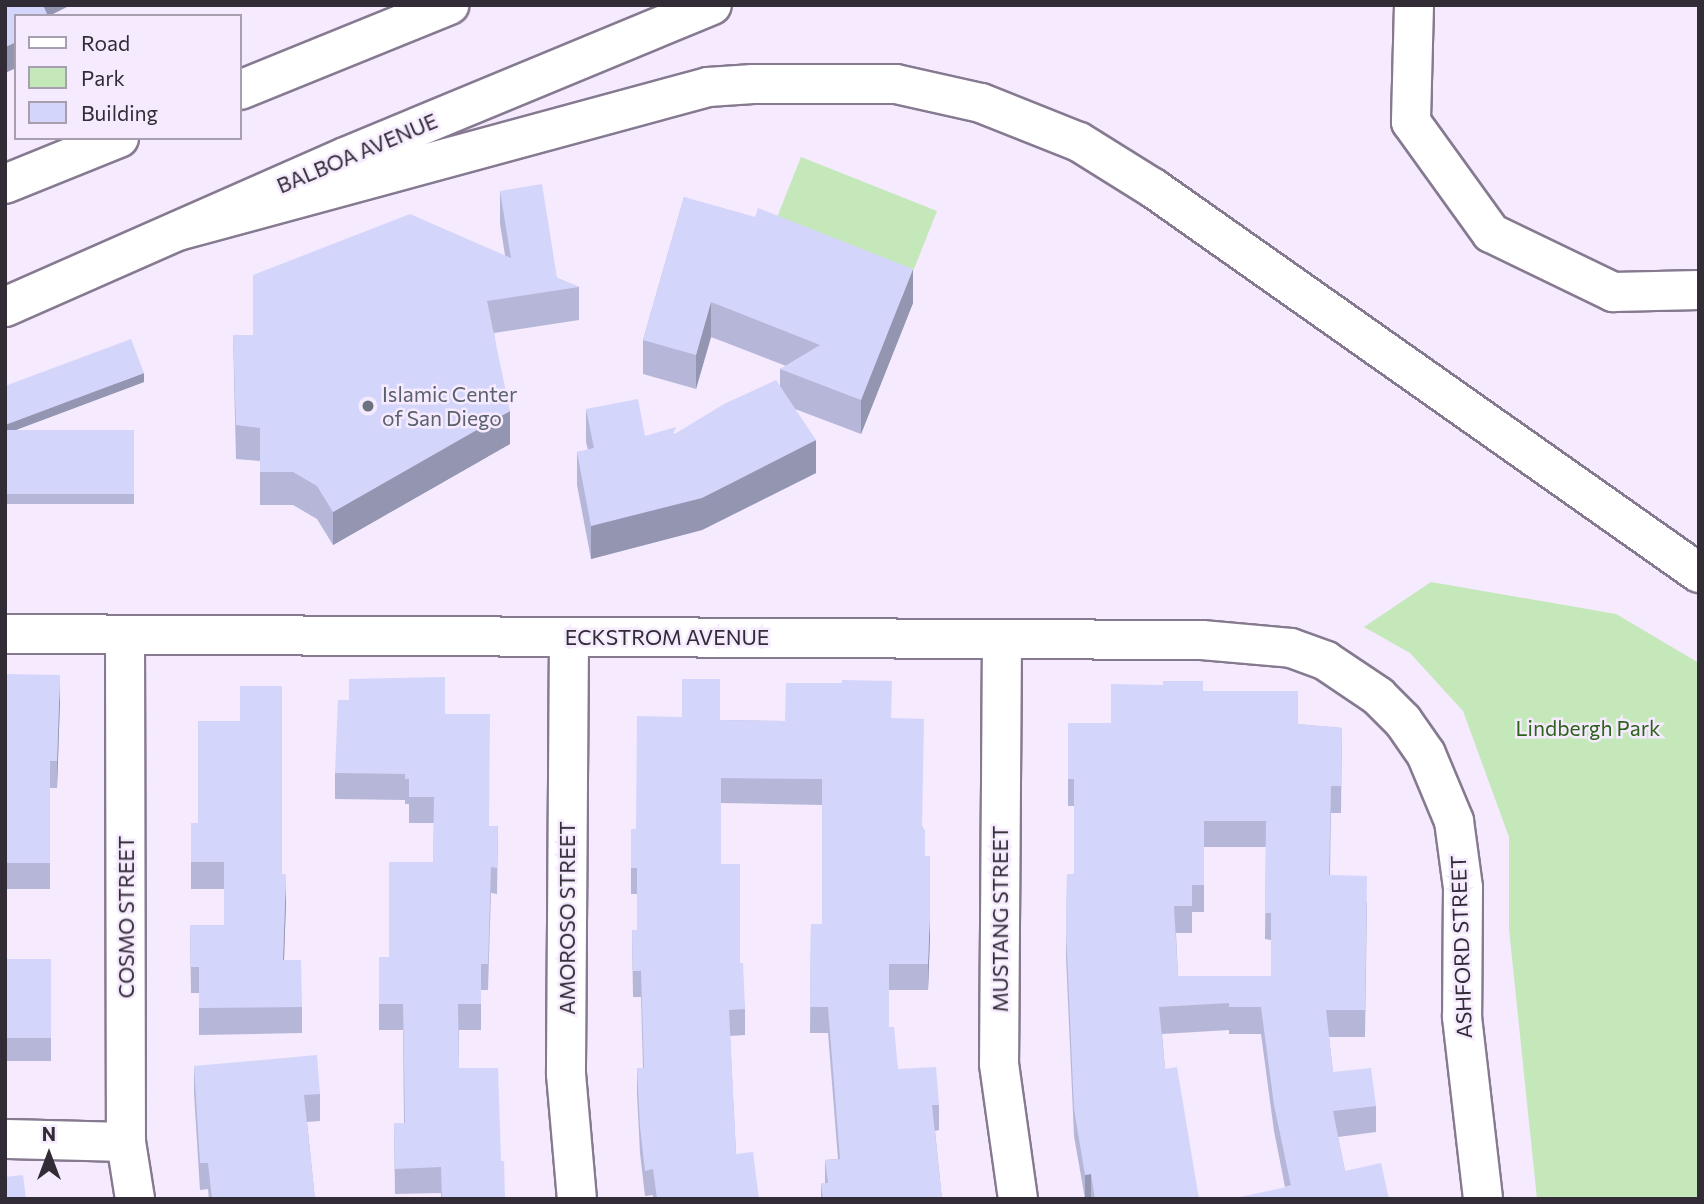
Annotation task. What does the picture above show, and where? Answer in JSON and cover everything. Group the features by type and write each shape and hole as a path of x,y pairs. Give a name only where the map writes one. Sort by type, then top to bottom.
{"main road":[{"path":"242,89 449,5"},
{"name":"BALBOA AVENUE","path":"5,307 345,157 712,5"},
{"path":"1414,5 1411,122 1491,233 1613,292 1699,290"},
{"path":"178,231 708,87 752,84 896,84 981,103 1079,142 1153,188 1699,573"},
{"path":"5,184 114,140"},
{"name":"ECKSTROM AVENUE","path":"5,634 1249,642 1291,648 1326,661"},
{"name":"COSMO STREET","path":"125,635 126,1142 135,1199"},
{"name":"AMOROSO STREET","path":"569,637 566,1074 577,1199"},
{"name":"MUSTANG STREET","path":"1002,639 999,1064 1018,1199"},
{"name":"ASHFORD STREET","path":"1326,661 1378,696 1403,721 1426,754 1454,821 1463,888 1462,1017 1483,1199"},
{"path":"5,1139 126,1142"}],"green space":[{"path":"801,157 937,211 906,289 770,235"},
{"name":"Lindbergh Park","path":"1431,582 1616,614 1699,663 1699,1199 1537,1199 1509,929 1509,837 1463,711 1410,653 1364,627"}],"building":[{"path":"5,5 43,5 47,14 14,14 14,43 5,47"},
{"name":"Islamic Center of San Diego","path":"542,184 557,278 579,287 487,301 510,411 333,512 317,486 293,472 260,472 260,428 236,425 233,335 253,335 253,275 410,214 511,258 500,191"},
{"path":"684,197 755,217 758,208 913,269 861,400 780,369 820,345 711,302 696,355 643,340"},
{"path":"131,339 144,373 5,425 5,386"},
{"path":"776,380 816,440 702,498 591,526 577,452 594,448 586,409 638,399 645,436 676,427 673,435 724,404"},
{"path":"5,430 134,430 134,494 5,494"},
{"path":"5,674 60,675 57,761 50,761 50,863 5,863"},
{"path":"445,677 445,714 490,714 489,826 498,826 497,868 491,867 488,964 481,964 481,1004 458,1004 459,1068 498,1068 505,1199 442,1199 441,1167 395,1169 394,1123 405,1123 403,1004 379,1004 379,957 389,957 389,862 433,862 434,797 409,797 409,779 405,779 405,774 335,773 338,700 349,700 349,679"},
{"path":"682,679 720,679 720,720 785,721 786,683 842,683 842,680 892,681 891,718 924,719 922,829 925,829 925,856 930,856 928,964 889,964 889,1027 894,1027 898,1069 936,1067 939,1105 932,1105 942,1199 823,1199 821,1183 828,1183 825,1160 840,1159 828,1007 810,1007 811,924 822,924 822,779 721,778 721,864 740,864 740,963 743,963 745,1009 729,1010 736,1154 753,1152 759,1199 657,1199 653,1169 645,1171 640,1127 637,1068 644,1068 641,971 633,971 632,930 637,930 637,868 631,868 631,829 636,829 637,716 682,717"},
{"path":"1163,681 1203,681 1203,691 1298,691 1298,724 1342,728 1341,786 1331,786 1329,875 1367,876 1365,1010 1326,1010 1333,1072 1371,1068 1376,1106 1333,1111 1345,1171 1381,1163 1389,1199 1231,1199 1291,1186 1274,1105 1261,1007 1229,1007 1229,1003 1159,1007 1165,1069 1177,1067 1199,1199 1095,1199 1091,1174 1085,1175 1074,1109 1066,930 1067,874 1074,874 1074,779 1068,779 1068,723 1111,723 1111,684 1163,685","holes":["1204,821 1266,821 1265,913 1271,913 1271,976 1178,976 1174,906 1192,906 1192,885 1204,885"]},
{"path":"240,686 282,686 282,874 286,874 283,960 301,960 302,1007 199,1008 199,967 191,967 190,925 224,925 224,862 191,862 191,823 198,823 198,721 240,721"},
{"path":"5,959 51,959 51,1038 5,1038"},
{"path":"317,1055 320,1094 304,1095 315,1199 212,1199 208,1163 200,1163 194,1066"},
{"path":"23,1175 26,1199 5,1199 5,1177"}],"place":[{"name":"Islamic Center of San Diego","path":"368,406"}]}
